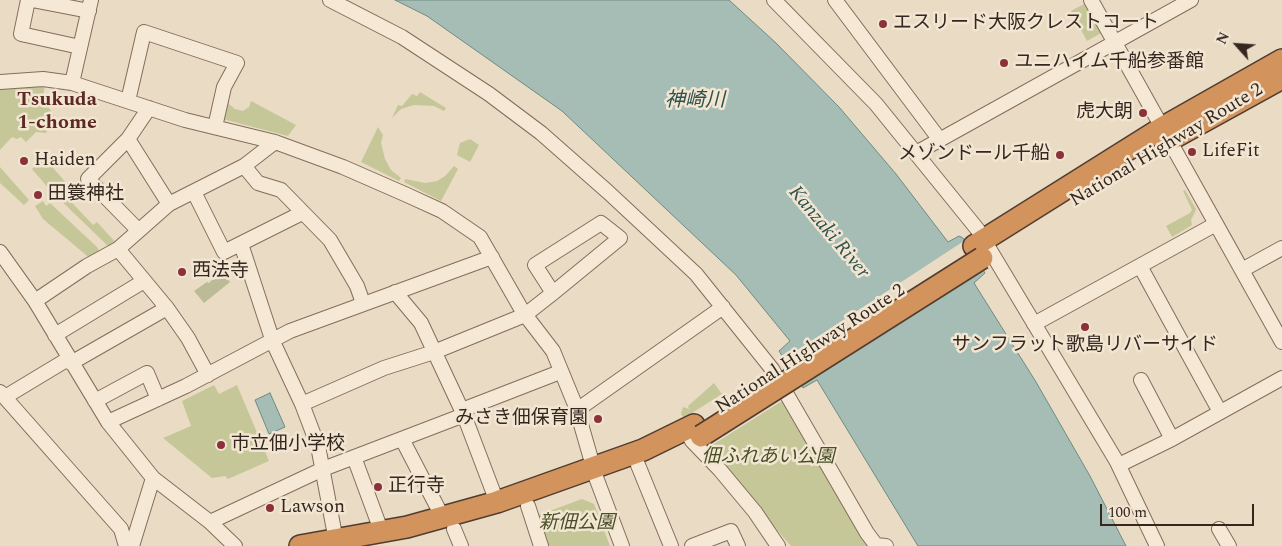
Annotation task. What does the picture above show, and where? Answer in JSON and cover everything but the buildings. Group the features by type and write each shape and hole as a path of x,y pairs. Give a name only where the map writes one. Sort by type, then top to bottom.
{"highway":[{"name":"National Highway Route 2","path":"453,531 498,502 595,474 638,465 693,433 1282,60"},
{"name":"National Highway Route 2","path":"1166,134 1282,78"},
{"name":"National Highway Route 2","path":"300,546 337,544 453,531 528,506 643,450 693,433"}],"street":[{"path":"72,83 90,6 30,0 20,34 80,47"},
{"path":"330,0 407,40 490,94 541,133 696,274 772,369 867,533 876,545 886,546"},
{"path":"774,0 876,104 916,153 1034,324 1118,465 1157,546"},
{"path":"1091,0 1282,342"},
{"path":"916,153 1191,0"},
{"path":"837,1 940,140"},
{"path":"128,101 144,32 237,62 224,87 215,127"},
{"path":"0,82 43,79 72,83 149,108 275,142 349,169 442,212 480,237 525,315 553,351 577,410 595,474 622,546"},
{"path":"138,230 88,179 128,139 149,108"},
{"path":"128,139 169,204"},
{"path":"35,301 118,249 169,204 244,166 275,142"},
{"path":"244,166 258,183 281,190 330,240 358,286 363,303"},
{"path":"194,192 224,252 302,213"},
{"path":"302,404 384,368 434,352 525,315 553,293 620,238 601,223 536,265 553,293"},
{"path":"1034,324 1216,224"},
{"path":"241,244 272,342 302,404 318,446 337,544"},
{"path":"1242,270 1282,248"},
{"path":"118,249 167,308 188,338 208,375"},
{"path":"0,252 35,301 69,361 108,422 153,478 210,522 235,546"},
{"path":"108,422 208,375 290,331 492,257"},
{"path":"1140,266 1220,412"},
{"path":"54,335 144,281"},
{"path":"395,292 416,315 463,412 498,502"},
{"path":"577,410 723,307"},
{"path":"126,546 121,529 3,394 167,308"},
{"path":"210,522 323,469 402,439 560,372"},
{"path":"95,401 147,373 158,399"},
{"path":"1118,465 1172,439 1282,378"},
{"path":"1141,380 1172,439"},
{"path":"693,433 778,546"},
{"path":"402,439 453,531"},
{"path":"354,457 384,539"},
{"path":"638,465 671,546"},
{"path":"132,546 153,478"},
{"path":"528,506 541,546"},
{"path":"1219,529 1229,546"},
{"path":"692,546 731,531 738,546"}],"green space":[{"path":"1086,3 1103,32 1087,41 1071,11"},
{"path":"45,84 43,98 54,116 46,133 36,132 26,142 21,137 17,139 12,137 0,150 0,87"},
{"path":"229,92 229,104 235,109 243,111 249,107 251,101 296,125 288,136 222,119"},
{"path":"420,92 446,108 444,111 434,106 414,105 401,109 392,118 398,105 402,106 412,94 417,96"},
{"path":"378,127 383,135 381,143 385,159 391,170 401,178 399,181 361,162"},
{"path":"470,139 479,145 470,162 457,155 460,143"},
{"path":"43,156 67,184 60,190 93,225 97,222 117,244 111,249 50,190 32,169"},
{"path":"454,166 458,169 441,201 404,182 405,179 425,183 437,181 445,176"},
{"path":"0,167 29,200 24,205 0,183"},
{"path":"1185,190 1196,209 1191,220 1192,225 1172,237 1166,226 1190,213 1192,210 1183,191"},
{"path":"43,201 46,206 50,203 97,247 101,254 92,260 43,219 35,206"},
{"path":"220,272 224,273 230,282 204,303 194,291 207,282 209,283"},
{"path":"714,383 722,394 684,418 681,414 683,407 689,409 688,406"},
{"path":"214,385 219,394 237,385 269,461 228,479 225,476 212,478 163,438 191,426 182,401"},
{"name":"佃ふれあい公園","path":"782,401 867,546 791,546 706,449"},
{"name":"新佃公園","path":"582,499 594,504 610,546 546,546 536,516"}],"water":[{"name":"神崎川","path":"395,0 729,0 776,43 839,107 896,174 948,242 959,236 963,238 985,273 974,283 1036,382 1090,476 1126,546 918,546 817,380 803,388 779,351 790,341 736,275 562,111 427,16"},
{"path":"270,393 285,427 269,434 255,400"}],"pier":[{"path":"967,239 983,265 799,386 782,360"}],"place":[{"name":"エスリード大阪クレストコート","path":"883,24"},
{"name":"ユニハイム千船参番館","path":"1004,63"},
{"name":"虎大朗","path":"1143,113"},
{"name":"LifeFit","path":"1192,152"},
{"name":"メゾンドール千船","path":"1060,155"},
{"name":"Haiden","path":"24,161"},
{"name":"田簑神社","path":"38,195"},
{"name":"西法寺","path":"182,272"},
{"name":"サンフラット歌島リバーサイド","path":"1085,327"},
{"name":"みさき佃保育園","path":"598,419"},
{"name":"市立佃小学校","path":"221,445"},
{"name":"正行寺","path":"378,487"},
{"name":"Lawson","path":"270,508"}],"district":[{"name":"Tsukuda 1-chome","path":"57,112"}],"water label":[{"name":"Kanzaki River","path":"828,233"}]}
